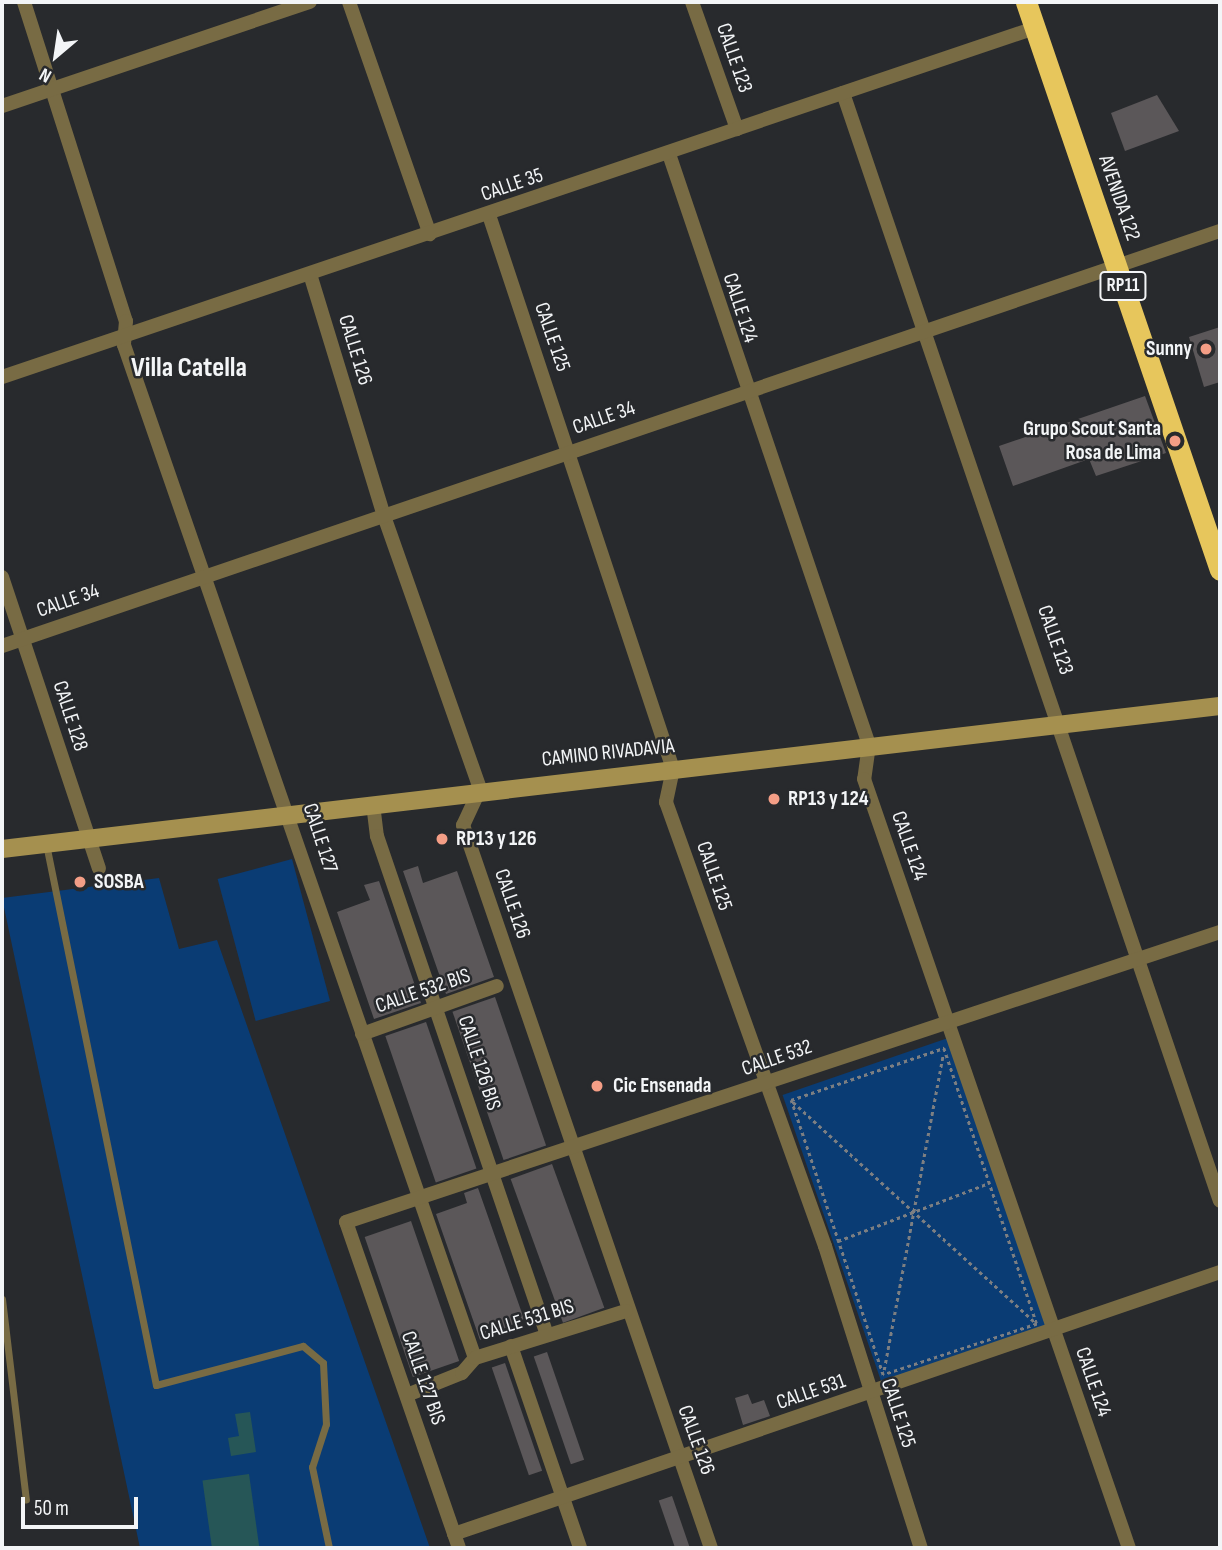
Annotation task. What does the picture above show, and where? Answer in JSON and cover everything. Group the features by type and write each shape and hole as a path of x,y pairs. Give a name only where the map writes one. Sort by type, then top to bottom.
{"highway":[{"name":"AVENIDA 122","path":"1026,2 1220,569"}],"main road":[{"name":"CAMINO RIVADAVIA","path":"2,849 480,789 1220,706"}],"street":[{"path":"24,2 53,88 125,332"},
{"path":"2,106 310,2"},
{"path":"349,2 430,234"},
{"name":"CALLE 123","path":"692,2 737,129"},
{"name":"CALLE 35","path":"2,377 125,332 489,215 1035,28"},
{"name":"CALLE 123","path":"843,93 928,327 1061,723 1065,755 1220,1201"},
{"name":"CALLE 124","path":"669,154 745,391 869,745 864,779 998,1180 1129,1548"},
{"name":"CALLE 125","path":"489,215 673,769 666,802 764,1084 831,1243 870,1394 921,1548"},
{"name":"CALLE 34","path":"2,646 569,453 928,327 1220,230"},
{"name":"CALLE 126","path":"310,274 384,516 480,789 463,825 575,1151 626,1311 682,1459 711,1548"},
{"name":"CALLE 127","path":"125,332 203,577 290,814 362,1034 475,1358"},
{"name":"CALLE 128","path":"2,577 99,868"},
{"name":"CALLE 126 BIS","path":"373,804 377,836 439,1009 547,1335"},
{"name":"CALLE 532","path":"346,1222 575,1151 764,1084 1220,932"},
{"name":"CALLE 532 BIS","path":"362,1034 439,1009 497,986"},
{"name":"CALLE 127 BIS","path":"346,1222 457,1541"},
{"name":"CALLE 531","path":"457,1541 563,1498 1220,1272"},
{"name":"CALLE 531 BIS","path":"408,1395 462,1373 475,1358 626,1311"},
{"path":"511,1346 580,1548"}],"lane":[{"path":"46,843 156,1385 303,1346 323,1363 326,1424 312,1467 329,1548"},
{"path":"2,1299 26,1500"}],"path":[{"path":"870,1394 883,1376 947,1022"},
{"path":"791,1100 944,1048"},
{"path":"944,1048 998,1180 1037,1324"},
{"path":"764,1084 791,1100 913,1215 1037,1324 1052,1330"},
{"path":"791,1100 831,1243 883,1376"},
{"path":"831,1243 913,1215 998,1180"},
{"path":"883,1376 1037,1324"}],"shaded area":[{"path":"292,859 330,1001 256,1021 218,879"},
{"path":"159,878 179,949 217,940 430,1548 140,1548 2,898"},
{"path":"948,1038 1047,1326 882,1383 783,1095"},
{"path":"250,1412 256,1452 231,1456 228,1438 239,1436 235,1414"},
{"path":"249,1474 259,1548 212,1548 202,1481"}],"building":[{"path":"1157,95 1179,131 1125,151 1111,113"},
{"name":"Sunny","path":"1220,327 1220,382 1204,387 1189,337"},
{"path":"1145,396 1166,453 1096,476 1089,459 1013,486 999,446"},
{"path":"418,866 423,883 457,871 494,977 446,994 403,871"},
{"path":"379,881 421,1003 374,1019 337,912 370,900 364,885"},
{"path":"495,997 546,1145 504,1160 452,1012"},
{"path":"426,1022 476,1169 436,1183 385,1036"},
{"path":"552,1164 604,1308 563,1323 511,1179"},
{"path":"478,1188 524,1319 480,1340 436,1214 467,1203 464,1193"},
{"path":"411,1221 459,1361 413,1377 365,1237"},
{"path":"547,1352 584,1460 571,1464 534,1357"},
{"path":"505,1363 542,1471 529,1475 492,1368"},
{"path":"748,1394 752,1404 764,1400 770,1416 743,1425 735,1398"},
{"path":"672,1496 690,1548 675,1548 659,1501"}],"place":[{"name":"Sunny","path":"1206,349"},
{"name":"Grupo Scout Santa Rosa de Lima","path":"1175,441"},
{"name":"RP13 y 124","path":"774,799"},
{"name":"RP13 y 126","path":"442,839"},
{"name":"SOSBA","path":"80,882"},
{"name":"Cic Ensenada","path":"597,1086"}],"district":[{"name":"Villa Catella","path":"189,368"}]}
